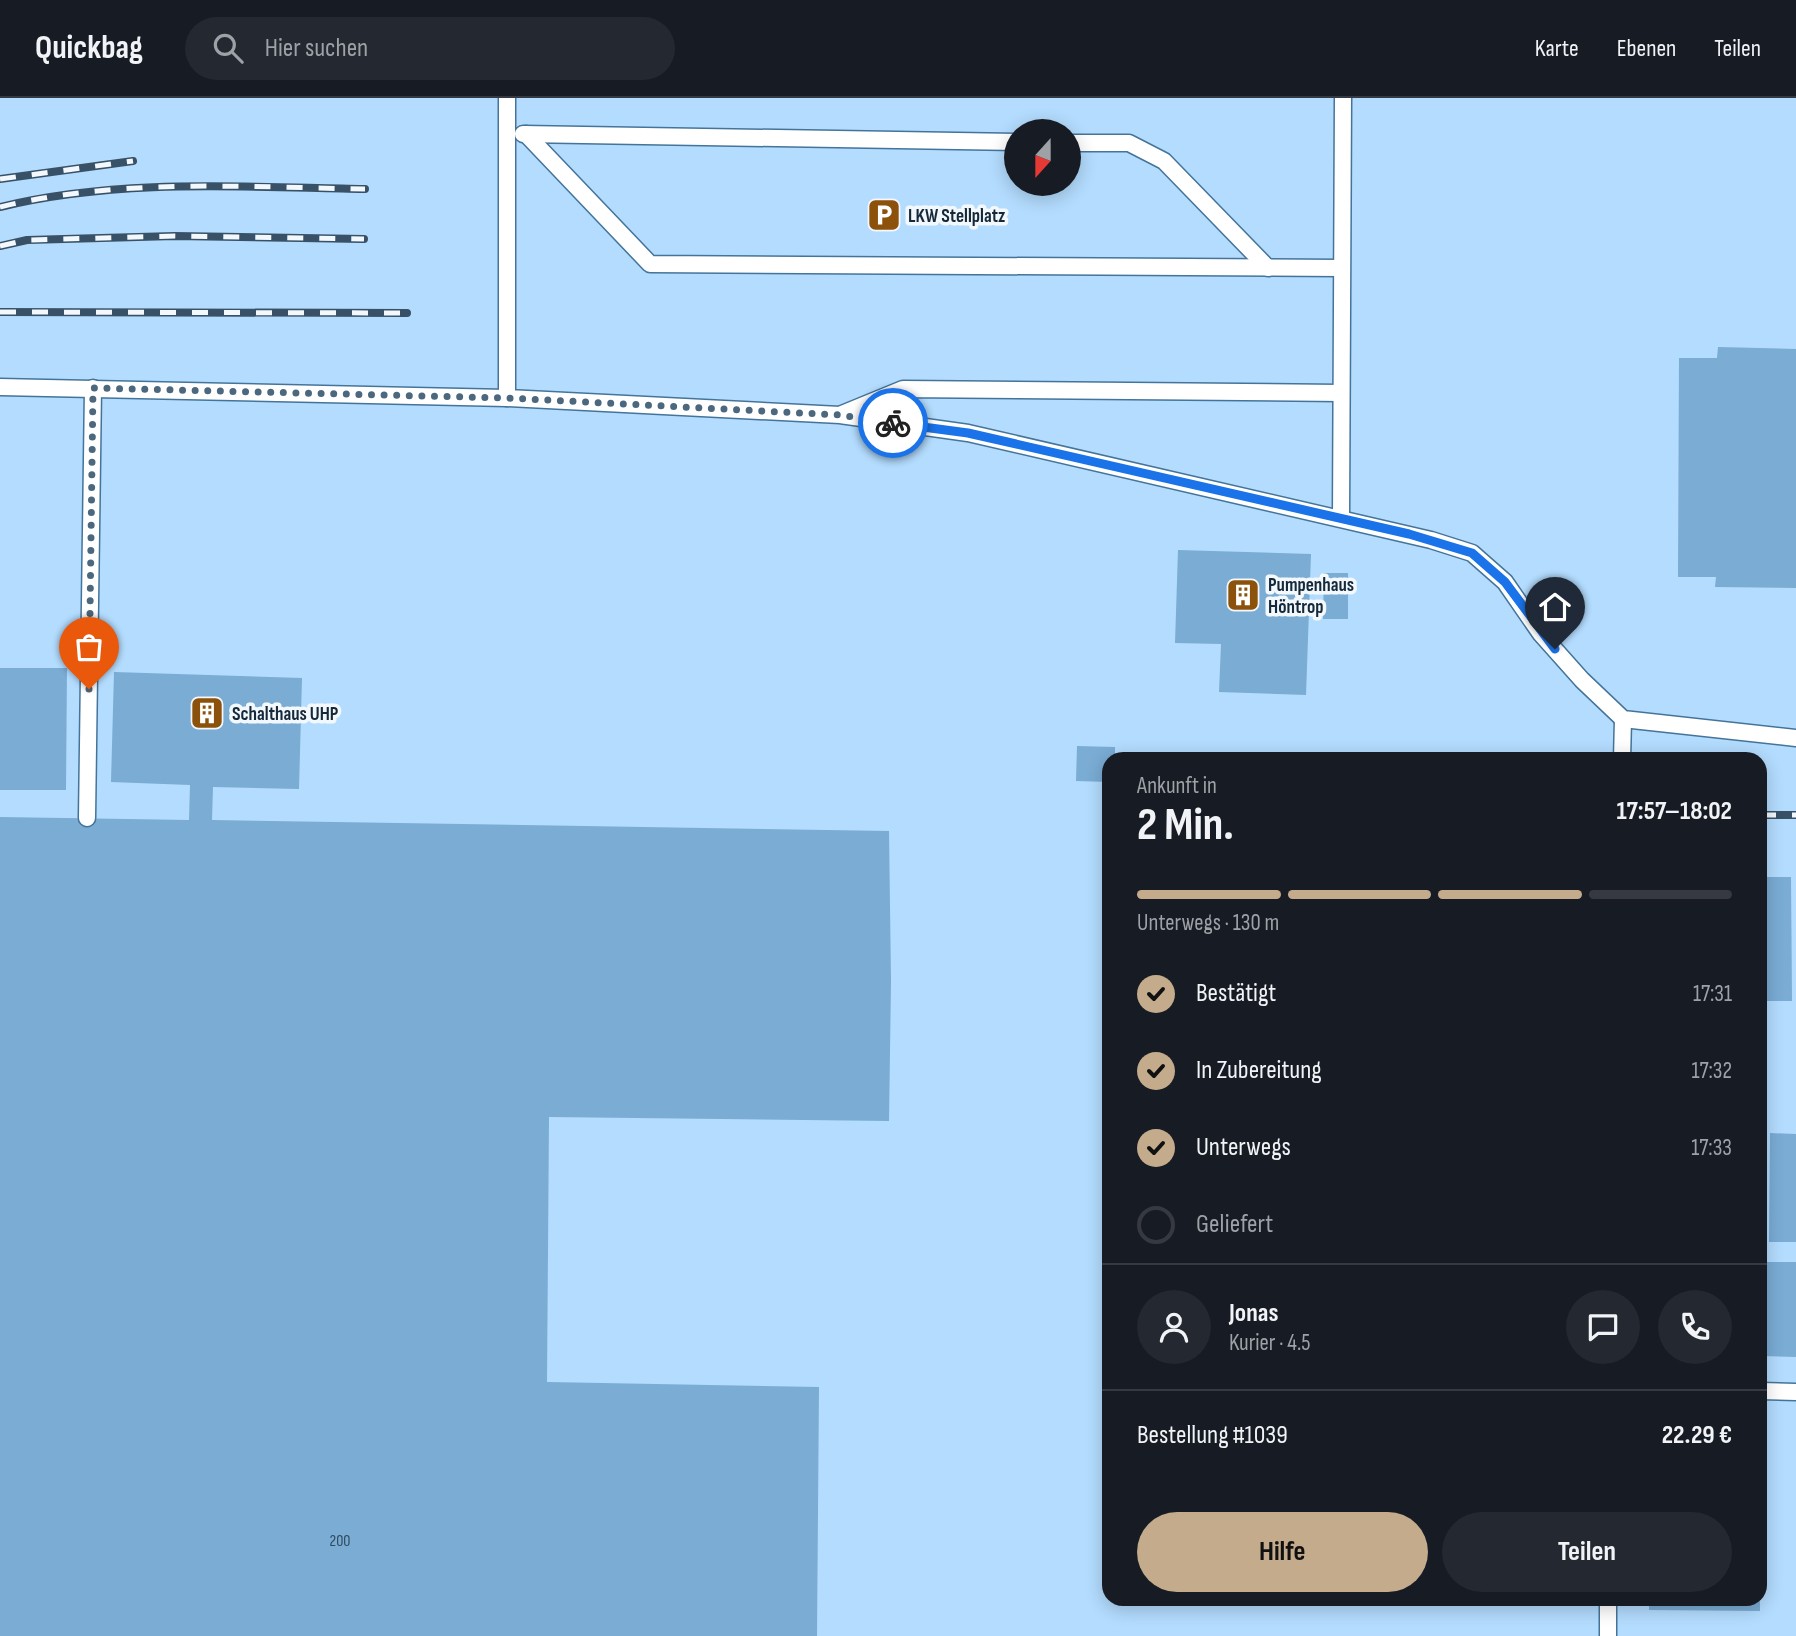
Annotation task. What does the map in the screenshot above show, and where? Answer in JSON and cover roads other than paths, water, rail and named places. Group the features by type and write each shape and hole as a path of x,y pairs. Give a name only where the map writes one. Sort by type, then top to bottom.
{"lane":[{"path":"507,98 507,398"},
{"path":"1341,519 1343,98"},
{"path":"507,131 526,134 1004,142"},
{"path":"526,134 650,264 1341,268"},
{"path":"1082,143 1129,144 1164,161 1268,268"},
{"path":"0,387 507,398 840,415 968,433 1431,540 1472,553 1505,582 1541,634 1623,719 1796,738"},
{"path":"87,818 93,388"},
{"path":"840,415 903,389 1341,393"},
{"path":"1622,752 1623,719"},
{"path":"1767,1391 1796,1392"},
{"path":"1608,1606 1608,1636"}],"railway":[{"path":"0,179 133,161"},
{"path":"0,207 45,198 135,188 227,186 365,189"},
{"path":"0,246 27,240 175,236 364,239"},
{"path":"0,312 407,313"},
{"path":"1767,815 1796,815"}],"place":[{"name":"LKW Stellplatz","path":"884,215"},
{"name":"Pumpenhaus Höntrop","path":"1243,595"},
{"name":"Schalthaus UHP","path":"207,713"}]}
